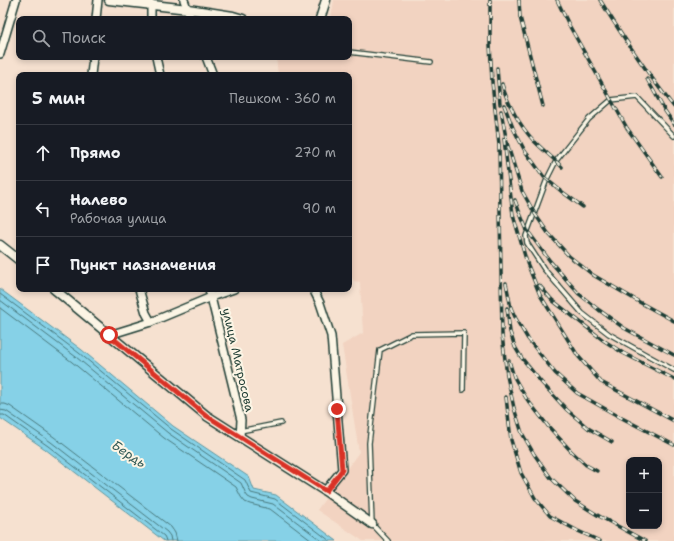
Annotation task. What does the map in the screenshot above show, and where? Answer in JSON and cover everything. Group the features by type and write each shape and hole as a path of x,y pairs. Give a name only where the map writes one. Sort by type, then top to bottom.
{"street":[{"path":"0,54 16,0"},
{"path":"96,16 98,0"},
{"path":"109,0 233,16"},
{"path":"184,0 191,16"},
{"path":"321,16 326,0"},
{"path":"151,5 151,16"},
{"path":"91,72 93,60"},
{"path":"157,60 159,72"},
{"path":"207,60 212,72"},
{"path":"0,245 16,258"},
{"path":"58,292 207,416 240,434 326,491 372,524"},
{"path":"140,292 146,313 151,322"},
{"name":"улица Матросова","path":"210,292 241,420 240,434"},
{"path":"109,335 151,322 225,292"},
{"path":"314,292 320,303 331,336 342,470 326,491"}],"lane":[{"path":"352,52 431,62"},
{"path":"674,136 637,97 611,100 589,119 556,161 547,180 526,236 527,243 544,269 582,313 609,334 674,370"},
{"path":"388,541 372,524 369,443 380,350 412,334 464,333 463,390"},
{"path":"240,434 281,423"}],"shaded area":[{"path":"334,0 674,0 674,541 363,541 317,510 359,452 342,345 363,333 360,282 354,281 352,278 352,72 278,72 276,60 352,60 352,16 331,16"}],"water":[{"name":"Бердь","path":"0,289 82,350 173,426 249,477 254,490 276,495 337,541 164,541 45,449 0,418"}],"railway":[{"path":"490,0 492,82 499,145 502,335 507,376 514,408 522,433 534,454 551,478 575,501 645,541"},
{"path":"519,0 520,17 543,106"},
{"path":"557,0 569,25 627,128 662,177"},
{"path":"600,0 617,28 674,107"},
{"path":"497,68 500,104"},
{"path":"647,79 674,124"},
{"path":"502,84 511,106 524,128 534,141 562,167"},
{"path":"504,105 513,128 525,151 544,177 583,207"},
{"path":"501,111 507,143 522,191 548,233 569,256 593,275 674,321"},
{"path":"504,139 513,215 527,263 540,295 578,356 601,382 674,421"},
{"path":"515,200 527,230 550,261 579,294 624,328 674,355"},
{"path":"506,283 511,308 516,319 528,339 555,373 577,393 674,445"},
{"path":"539,285 552,300 603,340 623,353 674,379"},
{"path":"507,308 510,332 515,347 521,357 541,382 567,410 588,428 612,442"},
{"path":"509,361 514,377 526,398 548,426 586,465 597,471"},
{"path":"506,397 511,440 521,473 535,498 550,516 600,541"}],"route":[{"path":"109,335 207,416 326,491 342,470 337,409"}]}
